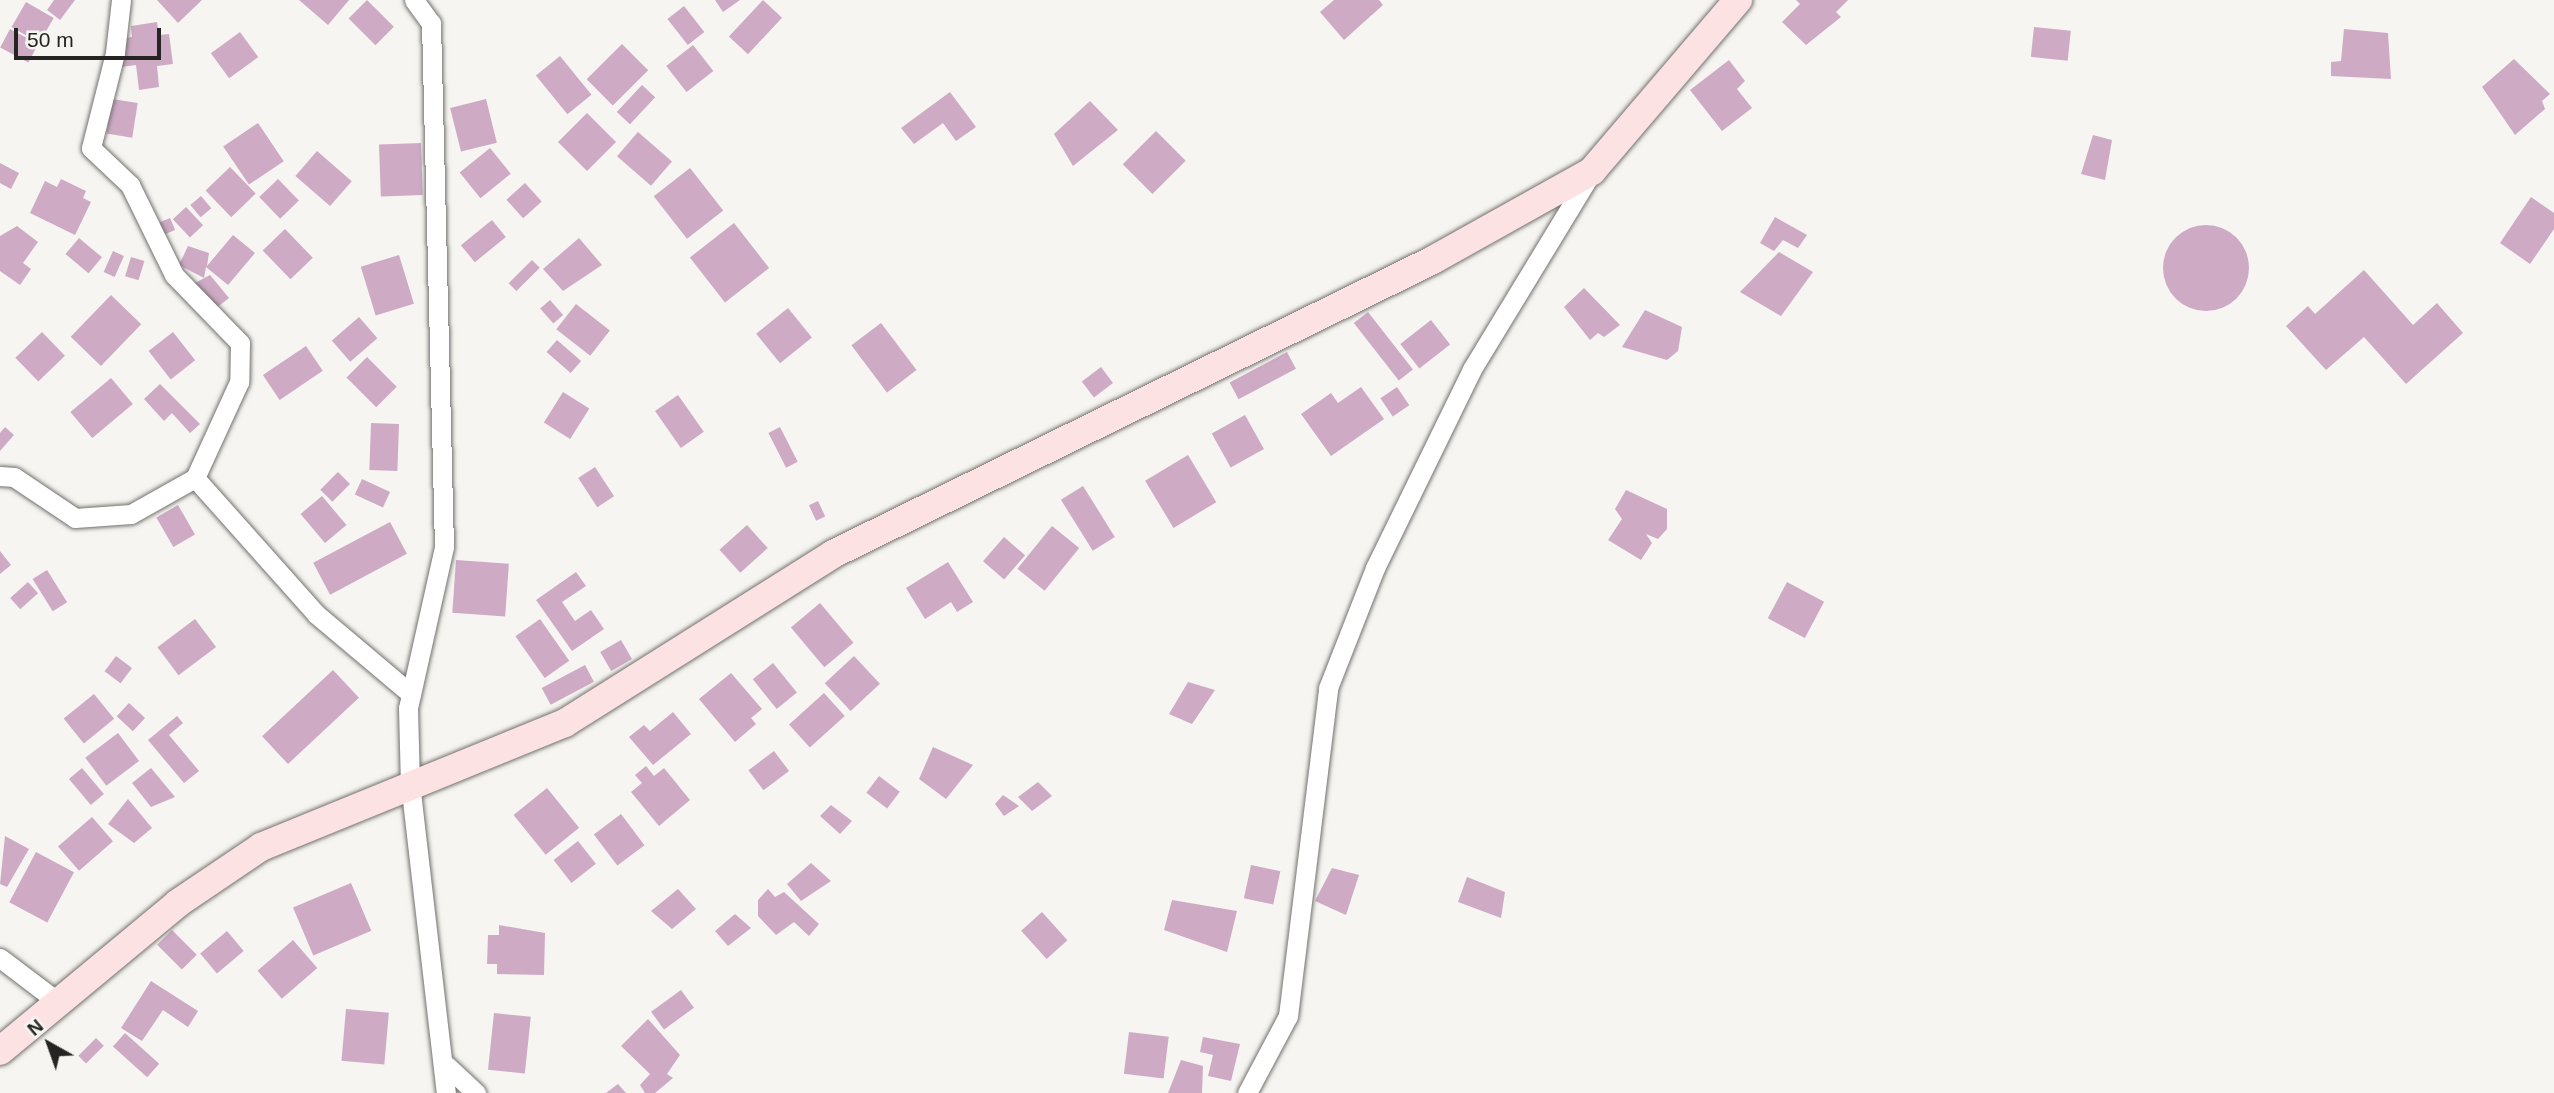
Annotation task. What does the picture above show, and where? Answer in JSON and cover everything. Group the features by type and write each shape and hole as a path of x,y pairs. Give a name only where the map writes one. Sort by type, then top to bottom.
{"street":[{"path":"0,476 14,477 75,518 131,514 195,478 239,382 240,343 174,275 130,185 90,148 115,53 121,0"},
{"path":"414,0 431,23 444,547 411,694 410,783 447,1066 446,1093"},
{"path":"1247,1093 1288,1016 1328,688 1375,568 1472,369 1592,171 1738,0"},
{"path":"0,1051 178,903 261,847 410,783 565,723 833,554 1433,260 1592,171"},
{"path":"195,478 316,614 411,694"},
{"path":"0,958 58,1002"},
{"path":"447,1066 476,1093"}],"building":[{"path":"54,0 75,0 60,20 47,10"},
{"path":"157,0 202,0 178,23"},
{"path":"299,0 349,0 328,25"},
{"path":"367,0 394,27 375,45 349,18"},
{"path":"715,0 740,0 723,12"},
{"path":"763,0 782,18 748,54 729,37"},
{"path":"1334,0 1379,0 1383,5 1344,40 1320,12"},
{"path":"1796,0 1848,0 1836,12 1841,17 1806,45 1782,22 1800,4"},
{"path":"26,2 54,18 39,43 12,27"},
{"path":"684,6 704,32 688,45 667,19"},
{"path":"157,22 159,35 169,34 173,64 157,66 159,87 139,90 136,65 121,67 118,39 132,37 131,26"},
{"path":"2034,27 2071,31 2068,61 2031,57"},
{"path":"10,29 38,44 28,63 0,48"},
{"path":"2344,29 2388,33 2391,79 2331,76 2331,62 2341,61"},
{"path":"240,32 258,57 229,78 211,53"},
{"path":"622,44 648,70 613,106 587,79"},
{"path":"693,45 713,71 687,92 666,66"},
{"path":"560,56 591,95 567,114 536,76"},
{"path":"2514,59 2550,94 2542,101 2545,109 2515,135 2482,87"},
{"path":"1729,60 1745,81 1737,89 1752,108 1722,131 1690,90"},
{"path":"642,85 655,97 630,124 617,112"},
{"path":"950,92 976,127 956,141 943,123 914,144 901,128"},
{"path":"112,99 138,103 132,138 107,134"},
{"path":"486,99 497,143 461,152 450,108"},
{"path":"1090,101 1118,130 1073,166 1054,134"},
{"path":"587,113 616,142 587,171 558,142"},
{"path":"258,123 284,161 249,185 223,146"},
{"path":"1156,131 1186,161 1152,194 1123,164"},
{"path":"638,132 672,162 651,186 617,156"},
{"path":"2093,135 2112,140 2105,180 2081,174"},
{"path":"421,143 423,195 381,196 379,144"},
{"path":"490,148 511,174 480,198 460,173"},
{"path":"317,151 352,181 330,206 295,176"},
{"path":"0,163 19,173 11,189 0,183"},
{"path":"230,167 256,194 231,217 206,191"},
{"path":"690,168 723,211 687,239 654,196"},
{"path":"61,179 86,191 83,198 91,202 75,235 30,213 45,181 57,187"},
{"path":"278,179 299,201 280,219 259,197"},
{"path":"525,183 542,202 523,218 506,200"},
{"path":"201,196 211,208 201,217 190,205"},
{"path":"2531,197 2554,213 2554,229 2530,264 2500,243"},
{"path":"186,207 203,225 190,238 173,219"},
{"path":"1775,217 1807,235 1798,248 1783,240 1774,251 1760,243"},
{"path":"170,218 175,230 163,235 158,223"},
{"path":"492,220 506,237 475,262 461,245"},
{"path":"734,223 769,268 725,302 690,257"},
{"path":"2206,225 2222,229 2236,238 2245,252 2249,268 2245,284 2236,298 2222,307 2206,311 2190,307 2176,298 2167,284 2163,268 2167,252 2176,238 2190,229"},
{"path":"17,226 38,242 23,263 31,269 20,285 0,271 0,236"},
{"path":"285,229 313,258 290,279 263,251"},
{"path":"233,235 255,253 228,285 206,267 204,278 179,265 188,246 209,253 207,266"},
{"path":"79,238 102,257 88,273 66,254"},
{"path":"579,238 602,265 563,291 543,269"},
{"path":"113,251 124,256 115,277 104,272"},
{"path":"1779,252 1813,272 1781,316 1740,292"},
{"path":"399,255 414,304 376,315 361,267"},
{"path":"131,257 144,261 139,280 125,276"},
{"path":"532,260 540,268 516,291 509,283"},
{"path":"2364,270 2413,325 2437,303 2463,333 2406,384 2364,337 2326,370 2286,326 2308,306 2315,314"},
{"path":"210,275 229,298 211,312 193,284"},
{"path":"1584,288 1620,325 1604,337 1598,333 1590,340 1564,307"},
{"path":"111,295 141,324 101,366 71,337"},
{"path":"550,300 563,315 553,324 540,309"},
{"path":"576,304 610,330 590,356 556,329"},
{"path":"788,308 812,338 780,363 756,334"},
{"path":"1645,310 1682,327 1678,351 1667,360 1622,347"},
{"path":"1368,312 1413,370 1399,381 1354,323"},
{"path":"359,317 377,338 350,362 332,341"},
{"path":"1431,320 1450,344 1419,368 1400,344"},
{"path":"881,323 917,370 887,392 851,345"},
{"path":"42,332 65,356 38,381 15,358"},
{"path":"173,332 195,360 171,379 149,351"},
{"path":"557,340 581,361 571,373 547,352"},
{"path":"306,346 323,371 280,400 263,375"},
{"path":"1287,352 1296,369 1239,399 1230,383"},
{"path":"367,357 397,387 376,407 346,378"},
{"path":"1101,367 1113,383 1094,397 1082,381"},
{"path":"111,378 133,404 92,438 70,412"},
{"path":"160,384 200,424 190,433 172,413 164,421 144,399"},
{"path":"1361,387 1384,419 1331,456 1301,414 1331,393 1338,403"},
{"path":"1397,387 1409,405 1393,416 1380,398"},
{"path":"563,392 589,408 570,439 544,423"},
{"path":"678,395 704,432 681,448 655,411"},
{"path":"1245,415 1264,449 1231,468 1212,433"},
{"path":"371,423 399,424 397,471 369,470"},
{"path":"5,427 14,435 0,451 0,433"},
{"path":"780,427 798,462 786,468 768,433"},
{"path":"1188,455 1216,502 1173,528 1145,481"},
{"path":"595,467 614,496 597,507 578,478"},
{"path":"338,472 350,484 332,502 320,490"},
{"path":"362,479 390,492 383,508 355,494"},
{"path":"1083,486 1115,537 1093,551 1061,500"},
{"path":"1626,490 1667,509 1667,529 1658,539 1646,534 1652,543 1641,560 1608,540 1622,519 1615,509"},
{"path":"322,496 346,525 325,543 301,514"},
{"path":"818,501 825,516 816,521 809,505"},
{"path":"178,505 195,534 173,547 156,518"},
{"path":"390,522 407,554 330,595 313,563"},
{"path":"747,525 768,548 740,573 720,550"},
{"path":"1052,526 1079,548 1045,591 1017,569"},
{"path":"1004,537 1025,555 1004,580 983,561"},
{"path":"0,551 11,565 0,574"},
{"path":"456,560 509,564 505,617 452,613"},
{"path":"948,562 973,602 957,612 951,602 925,619 906,588"},
{"path":"47,570 67,602 53,611 33,579"},
{"path":"576,572 586,586 562,602 575,621 591,610 604,629 572,651 536,600"},
{"path":"28,582 38,593 20,609 10,598"},
{"path":"1787,582 1824,602 1805,638 1768,618"},
{"path":"820,603 853,643 824,667 791,627"},
{"path":"195,619 216,647 179,675 157,647"},
{"path":"540,619 569,661 545,678 515,636"},
{"path":"621,640 632,659 611,671 600,652"},
{"path":"116,656 132,668 121,683 105,671"},
{"path":"854,656 880,684 851,711 825,683"},
{"path":"773,663 797,693 777,709 753,679"},
{"path":"585,665 594,682 551,705 542,688"},
{"path":"333,670 359,698 288,764 262,736"},
{"path":"731,673 762,709 751,718 756,724 735,742 699,699"},
{"path":"1188,682 1215,690 1192,724 1169,714"},
{"path":"824,693 845,716 810,747 789,724"},
{"path":"94,694 114,719 84,743 64,719"},
{"path":"129,703 145,718 133,731 117,716"},
{"path":"673,712 691,734 653,765 629,737 644,725 650,731"},
{"path":"177,716 183,723 169,735 199,771 184,783 148,740"},
{"path":"118,733 139,761 106,786 85,758"},
{"path":"933,747 973,765 946,799 919,779"},
{"path":"774,751 789,771 763,790 748,770"},
{"path":"646,766 654,776 664,768 690,800 659,826 631,792 642,783 635,775"},
{"path":"82,768 104,794 91,805 69,779"},
{"path":"151,768 175,797 151,807 132,783"},
{"path":"879,776 900,792 887,808 866,793"},
{"path":"1038,782 1052,796 1032,811 1018,797"},
{"path":"547,788 579,828 546,855 514,815"},
{"path":"1003,795 1019,806 1004,816 995,804"},
{"path":"128,799 152,828 134,843 108,824"},
{"path":"831,805 852,821 840,834 820,816"},
{"path":"621,814 644,845 617,866 594,834"},
{"path":"92,817 113,841 79,871 58,847"},
{"path":"5,836 29,849 7,887 0,884"},
{"path":"578,841 596,864 571,883 554,860"},
{"path":"36,852 74,872 47,923 9,902"},
{"path":"811,863 831,881 801,901 787,884"},
{"path":"1251,865 1280,871 1273,904 1244,898"},
{"path":"1332,868 1359,875 1346,915 1315,901"},
{"path":"1467,877 1505,892 1501,918 1458,902"},
{"path":"351,883 371,931 313,955 293,908"},
{"path":"678,889 696,909 672,929 651,911"},
{"path":"768,889 775,897 784,892 819,924 809,936 794,922 776,935 758,916 758,900"},
{"path":"1172,900 1237,911 1227,952 1164,930"},
{"path":"1042,912 1067,940 1047,959 1021,931"},
{"path":"735,914 751,928 728,946 715,931"},
{"path":"499,925 545,933 544,975 497,974 497,964 487,964 488,935 499,935"},
{"path":"172,930 197,955 182,970 157,945"},
{"path":"227,931 244,951 217,973 200,953"},
{"path":"293,940 317,968 282,999 258,971"},
{"path":"151,981 198,1011 188,1027 163,1010 142,1041 121,1028"},
{"path":"681,990 694,1008 664,1030 651,1012"},
{"path":"346,1009 389,1013 384,1065 341,1061"},
{"path":"494,1013 531,1017 525,1074 488,1070"},
{"path":"648,1019 680,1055 667,1074 673,1078 655,1093 645,1093 640,1085 650,1074 621,1046"},
{"path":"1129,1032 1169,1037 1164,1079 1124,1074"},
{"path":"125,1033 159,1064 147,1077 113,1046"},
{"path":"1203,1037 1240,1044 1231,1081 1208,1076 1213,1055 1200,1052"},
{"path":"96,1038 104,1046 86,1063 78,1056"},
{"path":"1181,1060 1203,1066 1202,1093 1168,1093"},
{"path":"618,1084 626,1093 606,1093"}]}
